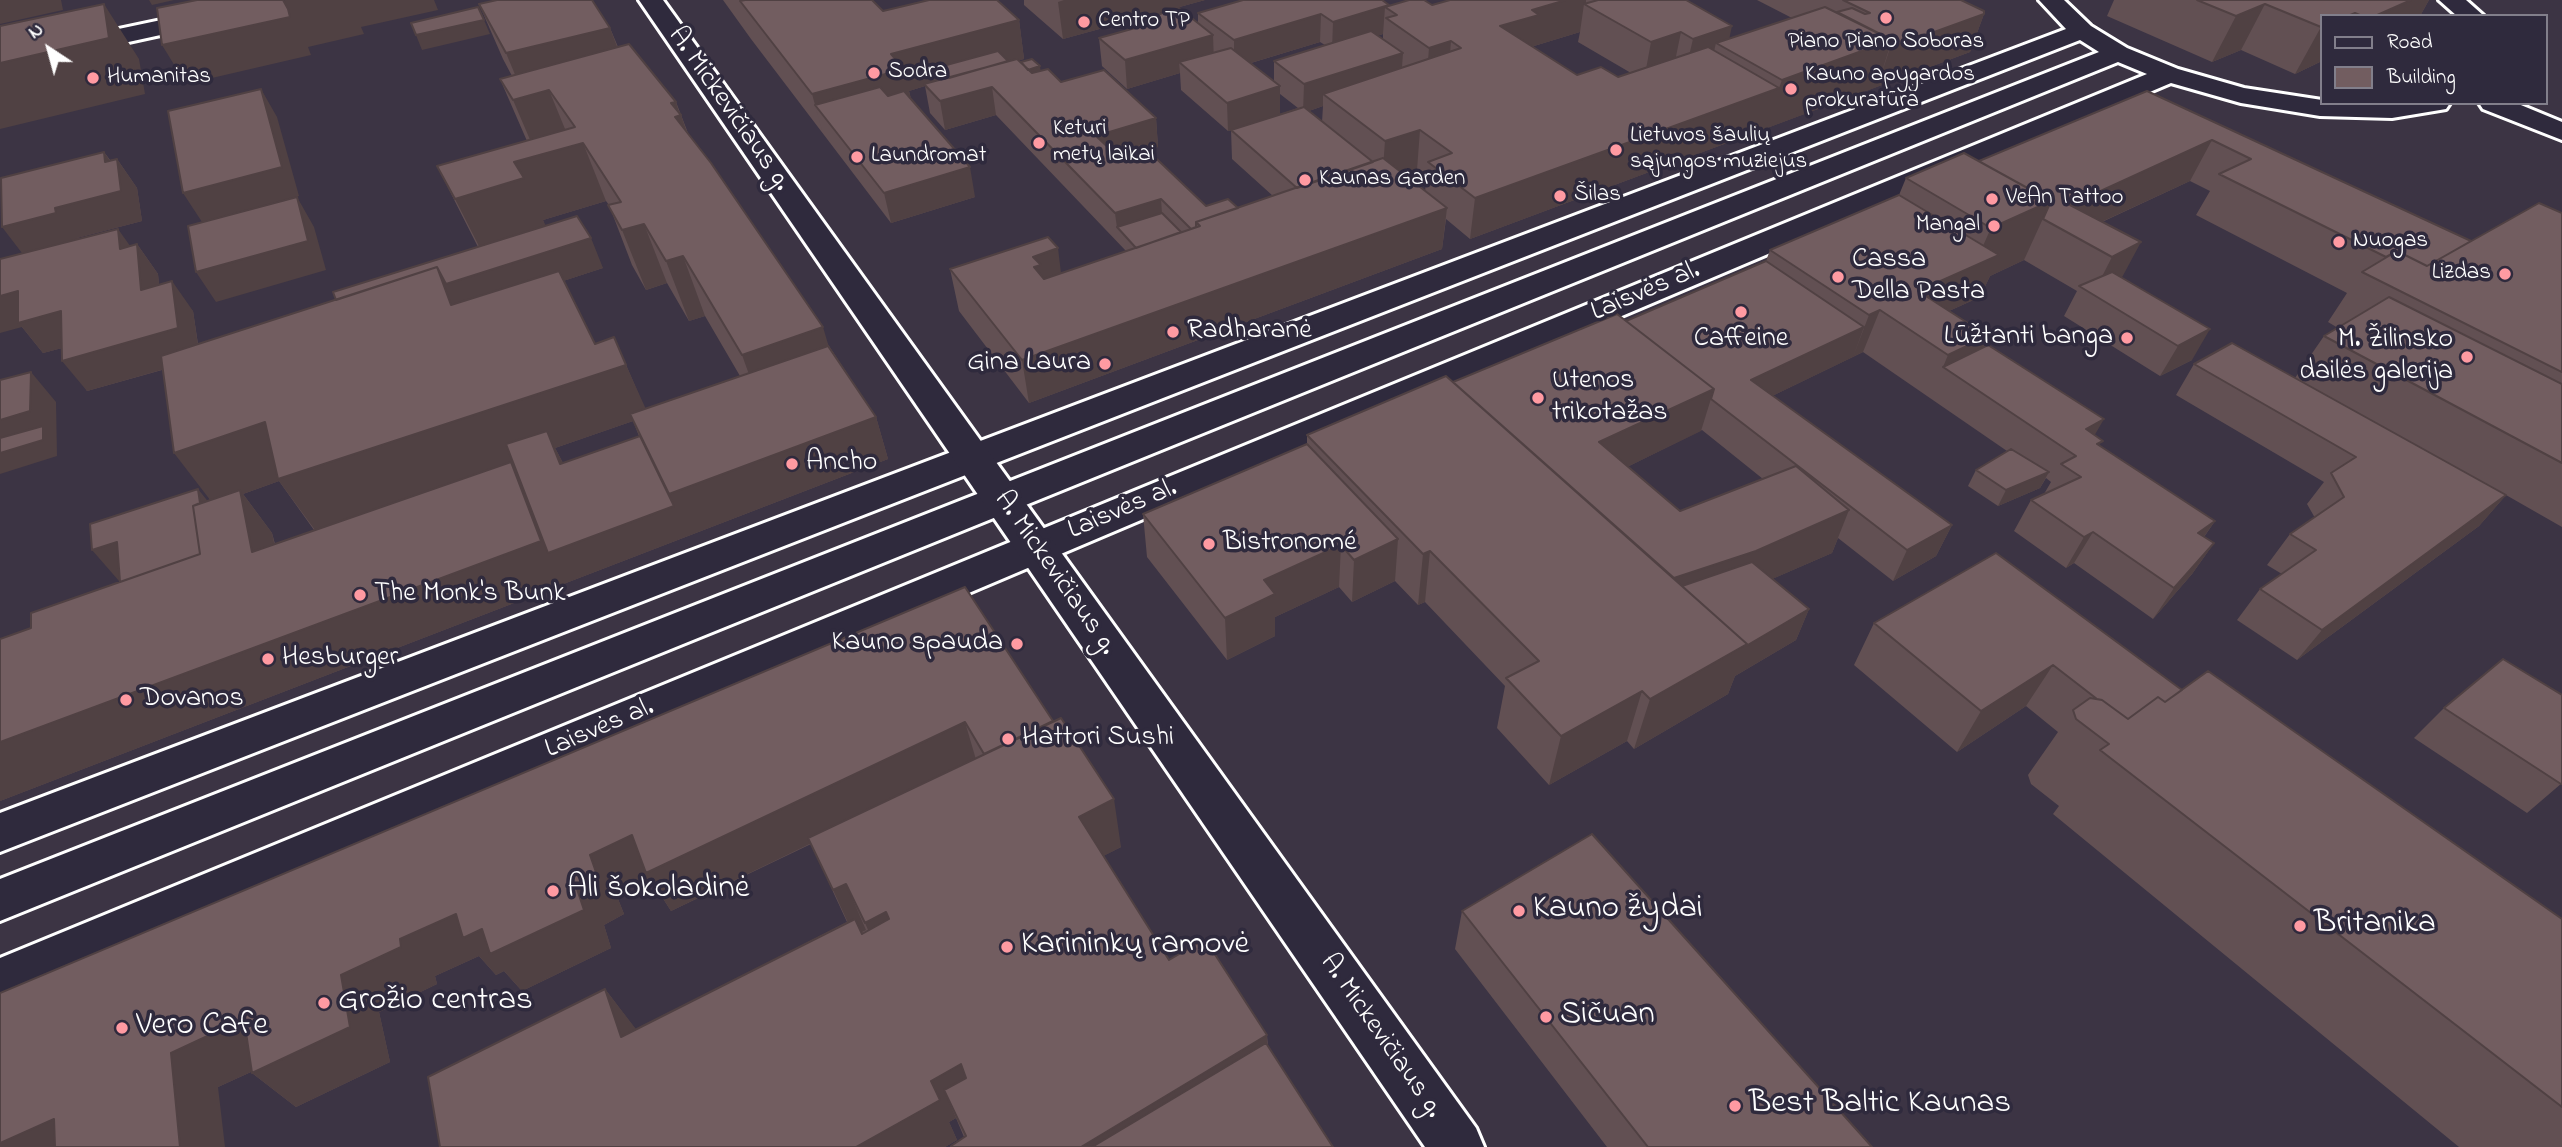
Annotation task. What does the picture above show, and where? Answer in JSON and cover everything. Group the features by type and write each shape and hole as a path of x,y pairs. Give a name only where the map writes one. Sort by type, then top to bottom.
{"street":[{"path":"0,62 289,0"},
{"name":"A. Mickevičiaus g.","path":"651,0 1457,1147"},
{"path":"2051,0 2082,31 2118,53 2169,74 2242,95 2320,108 2392,110 2424,105"},
{"path":"2451,0 2469,14"},
{"path":"0,832 2082,31"},
{"name":"Laisvės al.","path":"0,900 2118,53"},
{"name":"Laisvės al.","path":"0,981 2169,74"},
{"path":"2497,105 2562,132"}],"building":[{"path":"197,0 283,0 290,17 162,45 157,8"},
{"path":"497,0 592,0 610,28 506,53 479,4"},
{"path":"872,0 883,11 929,0 997,0 1019,20 891,54 904,69 812,94 740,1"},
{"path":"1243,0 1382,0 1389,5 1333,22 1321,14 1234,40 1198,13"},
{"path":"1409,0 1424,0 1432,5 1450,0 1566,0 1532,10 1539,15 1500,26 1577,75 1601,67 1618,77 1708,47 1779,88 1475,198 1428,162 1452,153 1420,130 1385,141 1323,94 1461,48 1451,41 1429,48 1386,18 1397,15 1385,7"},
{"path":"1598,0 1686,0 1732,26 1693,39 1681,32 1651,42 1584,4"},
{"path":"1843,0 1961,0 1984,11 1984,14 1890,48 1892,40 1837,12 1852,8 1865,14 1870,13"},
{"path":"2197,0 2411,0 2380,14 2320,14 2320,27 2265,4 2236,16"},
{"path":"104,4 109,38 0,63 0,26"},
{"path":"478,7 484,20 416,35 411,23"},
{"path":"1825,7 1892,40 1782,80 1716,43"},
{"path":"1179,8 1213,35 1125,60 1099,38 1157,22 1150,17"},
{"path":"1371,31 1403,53 1304,84 1274,61"},
{"path":"629,44 676,102 671,103 681,115 675,117 711,163 823,327 742,355 683,256 666,261 644,224 622,230 608,205 621,202 583,143 514,162 524,178 455,199 437,166 575,127 549,90 513,100 500,79"},
{"path":"1231,48 1280,86 1227,103 1179,62"},
{"path":"998,51 1008,61 949,78 939,67"},
{"path":"1017,59 1032,73 1048,69 1061,82 1104,70 1156,118 1096,136 1114,153 1141,144 1206,206 1228,199 1238,208 1196,222 1196,227 1191,229 1161,199 1115,213 992,87 940,101 924,84"},
{"path":"1032,59 1040,66 1028,70 1021,62"},
{"path":"880,87 888,96 904,91 970,167 884,193 815,105"},
{"path":"261,89 282,167 183,193 168,111"},
{"path":"2147,91 2471,241 2427,266 2397,251 2386,257 2219,174 2251,159 2212,140 2070,205 2141,242 2112,257 2043,219 2051,201 1979,161"},
{"path":"1304,107 1373,162 1297,188 1231,130"},
{"path":"104,152 105,162 117,159 121,191 55,208 56,213 2,227 1,178"},
{"path":"1964,153 2051,201 1991,228 1906,178"},
{"path":"1383,158 1447,208 1022,360 950,269 1048,237 1058,248 1033,257 1041,265 1034,267 1044,279 1200,226 1196,222"},
{"path":"1899,195 1999,255 1918,291 1988,336 1948,355 1880,310 1869,315 1770,250"},
{"path":"297,197 308,241 196,272 188,226"},
{"path":"2539,203 2562,213 2562,372 2362,272 2397,251 2427,266"},
{"path":"1162,213 1181,232 1136,248 1117,227"},
{"path":"577,216 591,238 446,284 437,267 336,300 333,292"},
{"path":"118,229 120,249 137,244 141,290 172,281 178,328 62,361 61,311 18,323 18,291 0,296 0,259"},
{"path":"1766,261 1864,327 1751,380 1952,525 1907,550 1711,399 1714,389 1626,321"},
{"path":"437,267 451,305 559,271 595,344 614,337 626,365 278,479 265,422 174,453 161,356"},
{"path":"2112,272 2210,329 2178,346 2079,286"},
{"path":"2389,297 2562,384 2562,463 2324,336"},
{"path":"1617,314 1714,389 1599,442 1680,511 1796,466 1849,510 1756,551 1674,578 1453,382"},
{"path":"2232,343 2506,495 2322,630 2260,589 2316,550 2290,534 2344,497 2331,473 2356,457 2194,364"},
{"path":"1988,345 2104,419 2086,429 2103,441 2097,444 2215,521 2198,533 2214,543 2174,588 2093,532 2084,537 2031,500 2081,477 2061,464 2076,456 1943,367"},
{"path":"828,346 876,417 669,494 630,414"},
{"path":"31,372 30,411 0,420 0,380"},
{"path":"1446,376 1747,644 1650,699 1642,691 1561,736 1506,678 1539,661 1430,551 1423,554 1307,435"},
{"path":"43,426 43,440 0,453 0,438"},
{"path":"547,431 560,464 640,436 674,506 548,553 506,444"},
{"path":"1307,444 1398,539 1354,560 1341,545 1264,580 1275,594 1225,618 1143,514"},
{"path":"2011,449 2049,472 2006,490 1976,470"},
{"path":"511,462 541,541 0,742 0,639 31,628 31,613 200,554 193,506 240,490 252,552"},
{"path":"198,489 200,503 193,506 200,554 120,582 117,542 92,550 90,524"},
{"path":"1996,553 2182,690 2165,702 2158,697 2128,719 2053,665 1981,711 1874,623"},
{"path":"1752,562 1809,609 1746,646 1747,644 1682,586"},
{"path":"965,587 1053,721 984,754 965,722 646,873 632,835 590,855 597,875 576,886 584,910 490,954 482,929 463,938 456,914 400,939 401,947 341,975 350,1027 252,1073 244,1019 171,1053 180,1147 55,1147 54,1119 0,1143 0,993"},
{"path":"2503,659 2562,695 2561,784 2444,708"},
{"path":"2208,671 2562,919 2562,1107 2100,750 2109,744 2076,719 2073,710 2090,698 2102,700 2128,719 2158,697 2165,702"},
{"name":"Karininkų ramovė","path":"1061,718 1114,799 1079,817 1169,960 1205,939 1267,1035 1081,1147 951,1147 966,1136 944,1090 966,1078 961,1064 931,1081 940,1100 856,1147 440,1147 428,1077 605,989 621,1037 855,919 862,934 889,919 886,912 865,923 846,884 833,890 808,838"},
{"path":"1592,834 1872,1147 1648,1147 1462,911"},
{"path":"1266,1043 1333,1147 1092,1147"}],"place":[{"name":"Piano Piano Soboras","path":"1886,18"},
{"name":"Centro TP","path":"1084,22"},
{"name":"Sodra","path":"874,73"},
{"name":"Humanitas","path":"93,78"},
{"name":"Kauno apygardos prokuratūra","path":"1791,89"},
{"name":"Keturi metų laikai","path":"1039,143"},
{"name":"Lietuvos šaulių sąjungos muziejus","path":"1616,150"},
{"name":"Laundromat","path":"857,157"},
{"name":"Kaunas Garden","path":"1305,180"},
{"name":"Šilas","path":"1560,196"},
{"name":"VeAn Tattoo","path":"1992,199"},
{"name":"Mangal","path":"1994,226"},
{"name":"Nuogas","path":"2339,242"},
{"name":"Lizdas","path":"2505,274"},
{"name":"Cassa Della Pasta","path":"1838,277"},
{"name":"Caffeine","path":"1741,312"},
{"name":"Radharanė","path":"1173,332"},
{"name":"Lūžtanti banga","path":"2127,338"},
{"name":"M. Žilinsko dailės galerija","path":"2467,357"},
{"name":"Gina Laura","path":"1105,364"},
{"name":"Utenos trikotažas","path":"1538,398"},
{"name":"Ancho","path":"792,464"},
{"name":"Bistronomé","path":"1209,544"},
{"name":"The Monk's Bunk","path":"360,595"},
{"name":"Kauno spauda","path":"1017,644"},
{"name":"Hesburger","path":"268,659"},
{"name":"Dovanos","path":"126,700"},
{"name":"Hattori Sushi","path":"1008,739"},
{"name":"Ali šokoladinė","path":"553,891"},
{"name":"Kauno žydai","path":"1519,911"},
{"name":"Britanika","path":"2300,926"},
{"name":"Karininkų ramovė","path":"1007,947"},
{"name":"Grožio centras","path":"324,1003"},
{"name":"Sičuan","path":"1546,1017"},
{"name":"Vero Cafe","path":"122,1028"},
{"name":"Best Baltic Kaunas","path":"1735,1106"}]}
